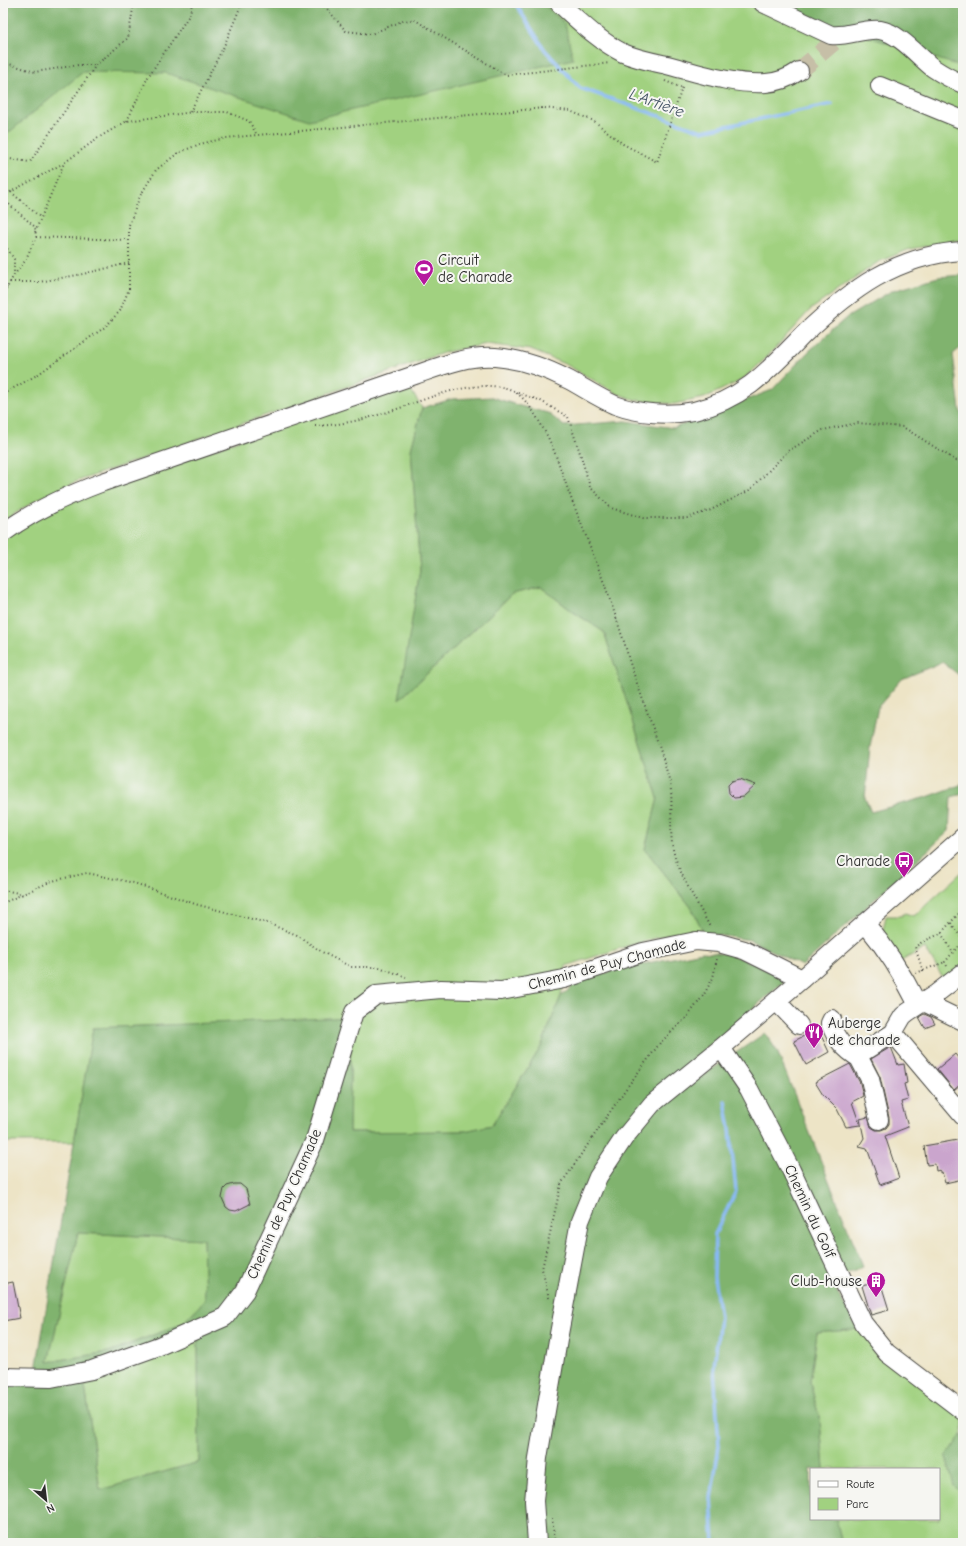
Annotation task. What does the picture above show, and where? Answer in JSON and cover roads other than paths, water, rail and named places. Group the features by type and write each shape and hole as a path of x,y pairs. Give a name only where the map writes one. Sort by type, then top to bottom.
{"street":[{"path":"559,3 594,35 624,53 725,79 746,82 764,83 786,79 799,71"},
{"path":"763,3 831,35 841,36 862,30 881,30 897,37 934,69 963,84"},
{"path":"880,86 963,120"},
{"path":"3,533 33,513 54,502 100,483 415,375 466,359 495,357 530,364 559,375 614,404 641,412 661,414 680,413 705,408 728,399 760,378 819,320 867,282 889,269 916,258 933,254 963,251"},
{"path":"537,1543 534,1501 538,1458 558,1334 580,1221 598,1176 624,1138 652,1104 802,979 963,837"},
{"path":"865,923 882,944 921,1003 963,1021"},
{"name":"Chemin de Puy Chamade","path":"3,1377 51,1378 92,1370 166,1343 225,1317 245,1291 315,1140 354,1012 376,995 441,989 501,991 564,978 644,952 696,941 720,943 744,950 802,979"},
{"path":"859,1058 863,1052 893,1033 903,1016 958,977"},
{"path":"776,1000 799,1025"},
{"path":"832,1019 830,1023 834,1033 847,1050 859,1058 870,1079 880,1120"},
{"path":"893,1033 963,1116"},
{"name":"Chemin du Golf","path":"721,1048 749,1088 791,1170 863,1323 887,1353 963,1411"}],"waterway":[{"name":"L'Artière","path":"515,3 545,50 580,88 702,131 832,104"},
{"path":"714,1543 711,1498 719,1446 714,1367 720,1317 714,1277 715,1234 736,1191 730,1129 725,1101"}],"tunnel":[{"path":"799,71 841,36"}],"place":[{"name":"Circuit de Charade","path":"424,286"},
{"name":"Charade","path":"904,878"},
{"name":"Auberge de charade","path":"814,1049"},
{"name":"Club-house","path":"876,1298"}]}
